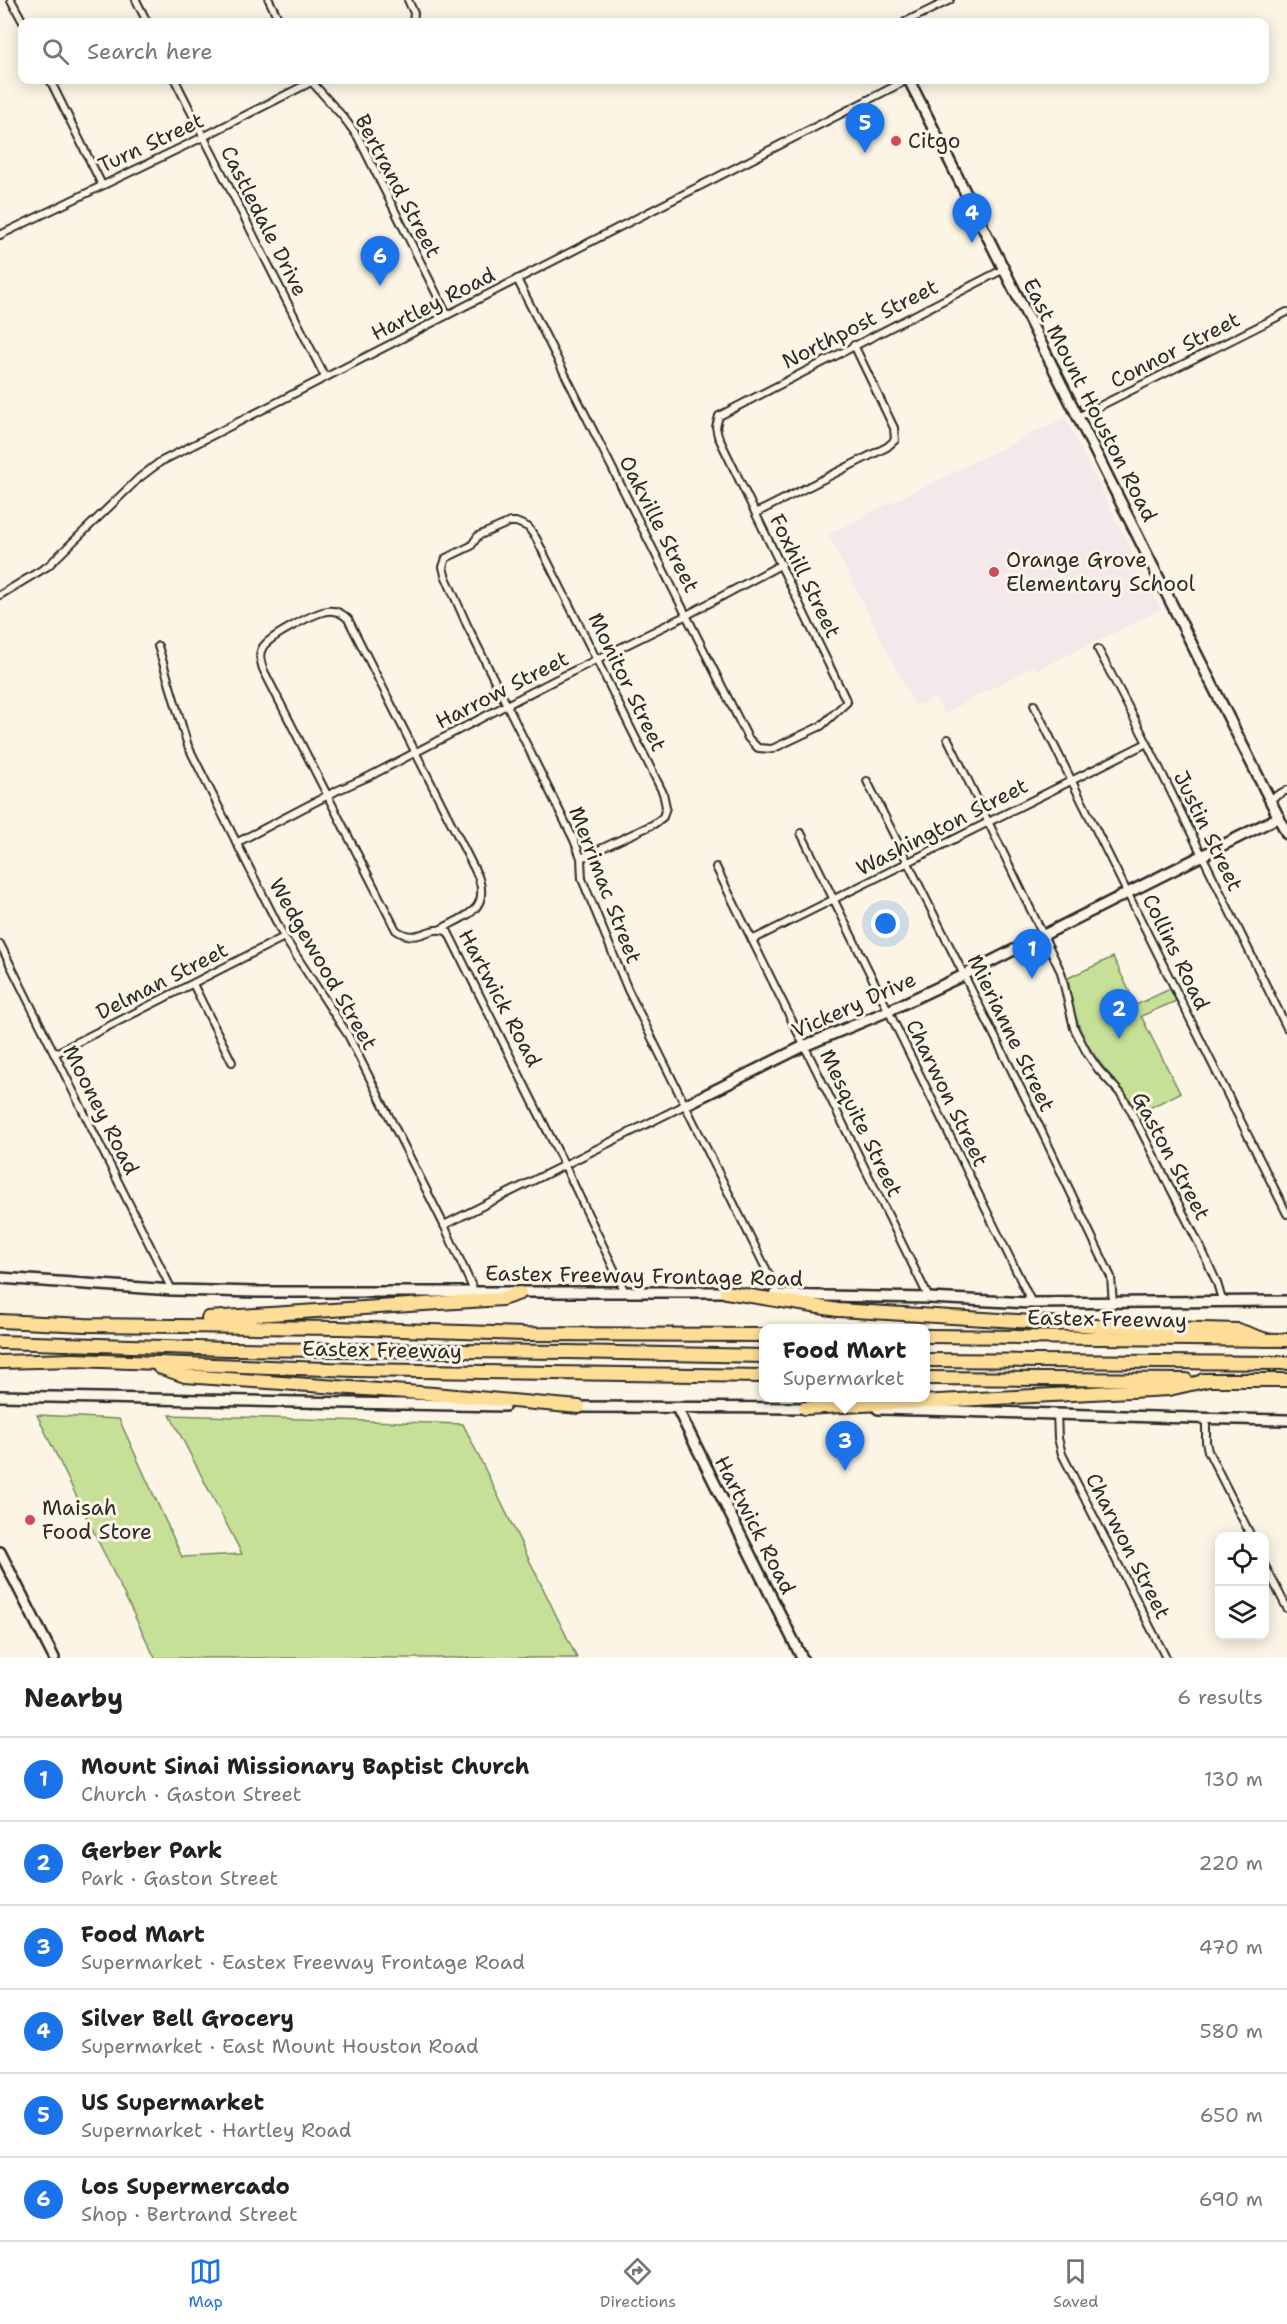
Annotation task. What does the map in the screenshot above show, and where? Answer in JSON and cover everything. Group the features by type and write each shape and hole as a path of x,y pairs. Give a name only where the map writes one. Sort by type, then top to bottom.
{"highway":[{"path":"726,1292 838,1310 1098,1326 1238,1330 1266,1340"},
{"path":"85,1324 293,1314 502,1299 520,1293"},
{"name":"Eastex Freeway","path":"0,1321 327,1327 524,1334 759,1335"},
{"name":"Eastex Freeway","path":"930,1336 1287,1340"},
{"path":"0,1342 228,1349 759,1356"},
{"name":"Eastex Freeway","path":"0,1362 74,1360 355,1370 759,1376"},
{"path":"930,1360 1287,1363"},
{"path":"147,1362 185,1376 579,1407"},
{"path":"930,1378 1287,1380"},
{"path":"930,1401 1169,1389 1209,1380"},
{"path":"805,1408 920,1402"}],"main road":[{"name":"East Mount Houston Road","path":"910,84 1287,834"},
{"name":"Vickery Drive","path":"685,1105 804,1046 888,1011 964,975 1279,817"},
{"name":"Eastex Freeway Frontage Road","path":"0,1278 172,1290 475,1293 726,1292 1113,1304 1222,1300 1287,1301"},
{"path":"0,1396 579,1407 805,1408 1057,1413 1206,1420 1287,1420"},
{"name":"Hartwick Road","path":"676,1408 802,1658"},
{"path":"1,1557 54,1658"}],"street":[{"path":"12,0 20,18"},
{"path":"136,0 145,18"},
{"path":"269,0 278,18"},
{"path":"408,0 414,18"},
{"path":"912,18 950,0"},
{"path":"52,84 102,184"},
{"name":"Castledale Drive","path":"177,84 324,377"},
{"name":"Turn Street","path":"2,234 203,137 304,84"},
{"name":"Bertrand Street","path":"315,84 358,137 447,315"},
{"name":"Hartley Road","path":"0,595 48,566 155,465 900,84"},
{"path":"0,224 2,234"},
{"name":"Northpost Street","path":"730,408 1004,269"},
{"name":"Oakville Street","path":"518,279 753,744 764,750 792,740"},
{"name":"Connor Street","path":"1078,417 1287,312"},
{"path":"756,513 887,447 895,440 894,428 854,345"},
{"name":"Foxhill Street","path":"730,408 719,416 716,427 718,436 847,702 821,726 792,740"},
{"name":"Monitor Street","path":"483,534 510,522 523,524 533,532 663,793 666,807 663,817 654,824 581,858"},
{"name":"Merrimac Street","path":"483,534 478,536 471,546 446,558 443,567 450,590 563,815 581,858 582,879 628,990 778,1295"},
{"name":"Harrow Street","path":"236,843 687,615 782,564"},
{"name":"Hartwick Road","path":"416,751 348,619 342,613 322,612 274,636 262,648 260,659 269,682 396,930 406,936 417,937 441,929 448,932 453,939 625,1292"},
{"name":"Wedgewood Street","path":"158,645 188,746 284,937 348,1035 444,1224 475,1293"},
{"name":"Justin Street","path":"1098,649 1147,743 1287,1028"},
{"name":"Collins Road","path":"1034,705 1287,1214"},
{"name":"Gaston Street","path":"948,739 1061,972 1074,1028 1092,1061 1121,1094 1130,1109 1201,1248 1222,1300"},
{"name":"Washington Street","path":"752,940 1147,743"},
{"path":"416,751 483,888 480,904 473,911 441,929"},
{"name":"Mierianne Street","path":"867,781 1112,1277 1113,1304"},
{"path":"1270,799 1287,790"},
{"name":"Charwon Street","path":"801,833 1032,1303"},
{"name":"Mesquite Street","path":"716,867 929,1298"},
{"name":"Delman Street","path":"54,1054 284,937"},
{"name":"Mooney Road","path":"0,944 172,1290"},
{"path":"193,984 231,1062"},
{"name":"Vickery Drive","path":"444,1224 685,1105"},
{"name":"Charwon Street","path":"1057,1413 1058,1438 1062,1454 1166,1658"},
{"path":"1206,1420 1208,1451 1249,1532"},
{"path":"1269,1574 1287,1608"}],"shaded area":[{"name":"Orange Grove Elementary School","path":"1065,417 1161,610 1037,670 1034,666 944,714 935,698 915,706 828,534"}],"green space":[{"path":"1113,957 1136,1005 1170,989 1176,1001 1141,1016 1180,1093 1139,1113 1087,1044 1076,1017 1068,978"},
{"path":"37,1415 119,1419 182,1557 242,1554 170,1415 463,1424 577,1658 155,1658"}],"place":[{"name":"Citgo","path":"896,141"},
{"name":"US Supermarket","path":"865,153"},
{"name":"Silver Bell Grocery","path":"972,243"},
{"name":"Los Supermercado","path":"380,286"},
{"name":"Orange Grove Elementary School","path":"994,572"},
{"name":"Mount Sinai Missionary Baptist Church","path":"1032,979"},
{"name":"Gerber Park","path":"1119,1039"},
{"name":"Food Mart","path":"845,1471"},
{"name":"Maisah Food Store","path":"30,1520"}]}
